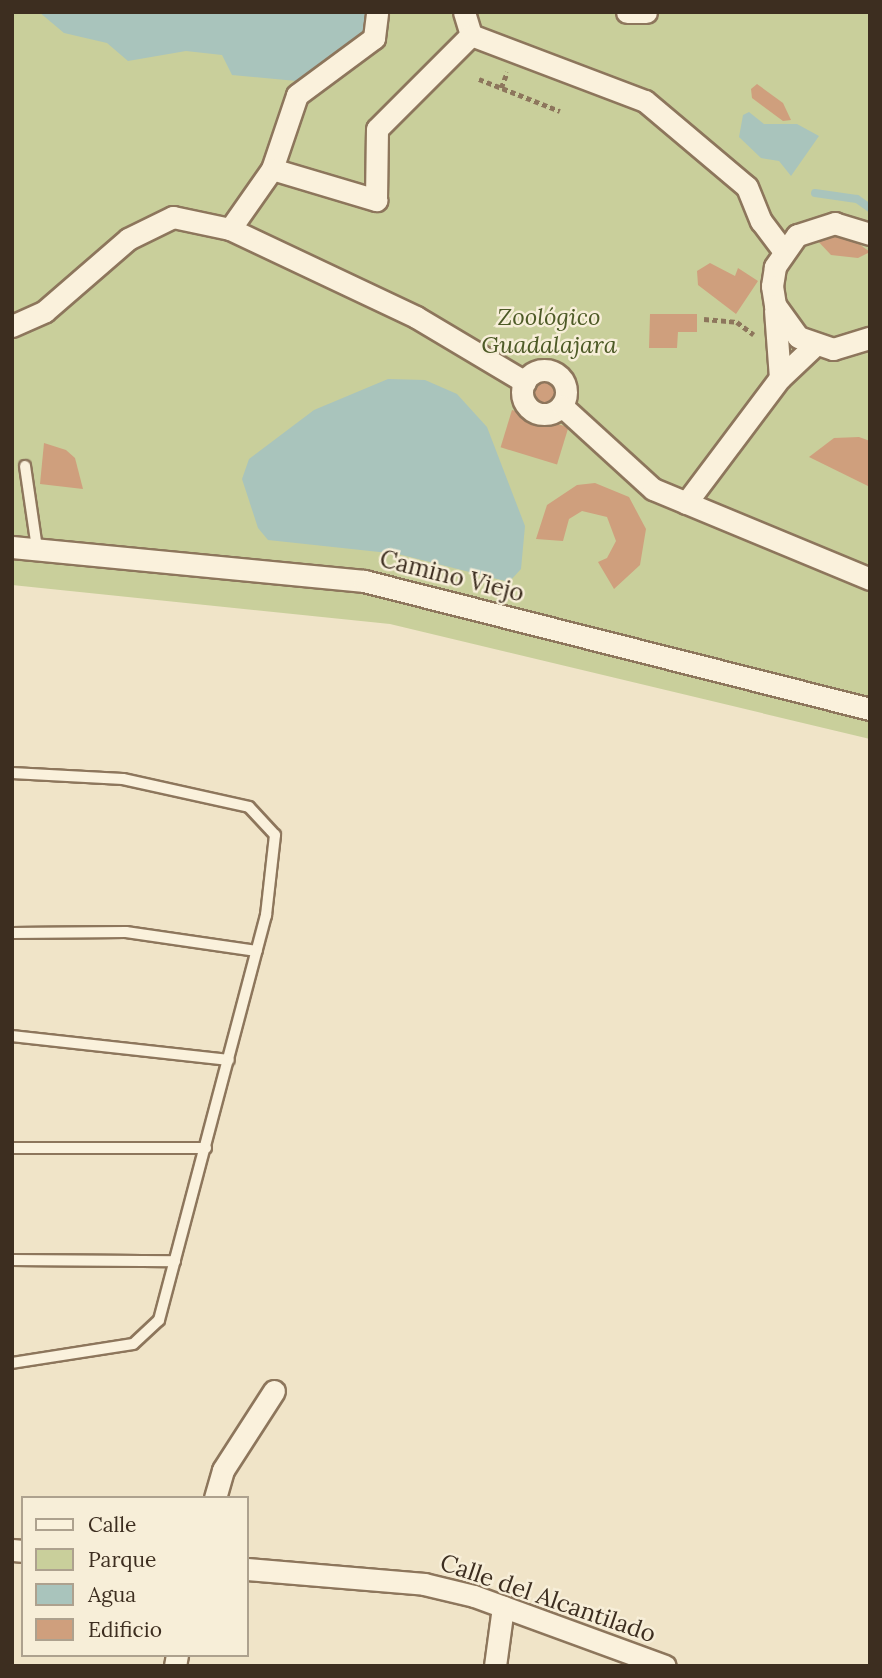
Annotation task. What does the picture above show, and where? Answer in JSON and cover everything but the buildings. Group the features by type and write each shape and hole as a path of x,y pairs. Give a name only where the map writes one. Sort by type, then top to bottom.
{"street":[{"path":"230,229 272,169 297,95 374,37 377,12"},
{"path":"464,12 471,35"},
{"path":"627,12 646,12"},
{"path":"272,169 376,200 377,129 471,35"},
{"path":"471,35 645,101 747,187 761,221 783,250"},
{"path":"12,327 45,311 128,239 173,216 230,229 416,317 525,382"},
{"path":"780,378 775,267 783,250 815,226 835,223 870,234"},
{"path":"775,305 797,337 815,345 833,349 870,338"},
{"path":"686,502 780,378 815,345"},
{"path":"542,370 556,374 565,385 562,406 543,415 530,409 522,397 525,382 542,370"},
{"path":"562,406 653,489 870,579"},
{"name":"Camino Viejo","path":"12,547 364,581 870,709"},
{"path":"216,1496 223,1470 274,1391"},
{"name":"Calle del Alcantilado","path":"248,1569 424,1584 503,1607 665,1666"},
{"path":"495,1666 503,1607"}],"lane":[{"path":"24,466 37,548"},
{"path":"12,773 123,779 249,807 275,835 266,915 159,1320 133,1344 12,1363"},
{"path":"12,933 126,932 257,951"},
{"path":"12,1036 229,1060"},
{"path":"12,1148 206,1148"},
{"path":"12,1260 175,1261"}],"path":[{"path":"479,79 560,111"},
{"path":"704,318 737,322 766,345 778,344"}],"green space":[{"name":"Zoológico Guadalajara","path":"12,12 870,12 870,739 390,624 12,585"}],"water":[{"path":"39,12 370,12 368,31 307,82 232,75 222,55 186,51 128,61 107,43 64,33"},
{"path":"749,112 764,124 797,124 819,136 791,176 779,161 761,158 739,137 743,115"},
{"path":"388,379 425,380 457,394 487,427 525,526 521,569 509,582 398,554 268,540 258,528 242,479 249,459 314,410"}],"waterway":[{"path":"815,193 857,199 870,208"}]}
